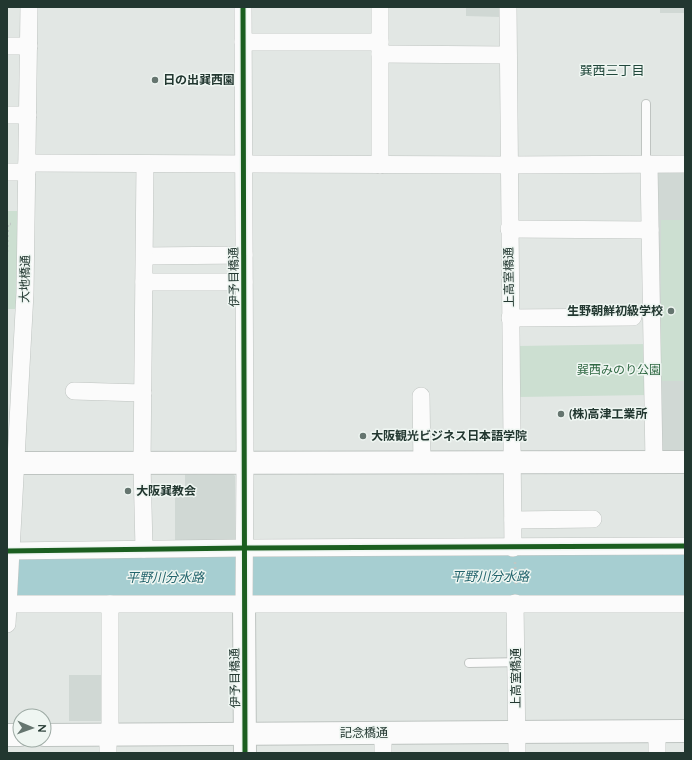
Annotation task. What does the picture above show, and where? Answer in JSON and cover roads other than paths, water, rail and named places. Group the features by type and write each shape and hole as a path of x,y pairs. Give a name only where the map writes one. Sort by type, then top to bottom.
{"street":[{"name":"大地橋通","path":"8,604 15,344 27,168 29,7"},
{"name":"伊予目橋通","path":"243,7 245,743"},
{"path":"380,7 380,165"},
{"name":"上高室橋通","path":"508,7 508,166 512,520 514,552"},
{"path":"243,42 508,55"},
{"path":"7,46 29,46"},
{"path":"7,115 28,115"},
{"path":"144,549 142,464 145,164"},
{"path":"7,172 27,168 145,164 508,166 685,164"},
{"path":"648,164 654,462"},
{"path":"509,230 650,230"},
{"path":"145,256 244,255"},
{"path":"144,282 244,282"},
{"path":"510,318 633,317"},
{"path":"74,391 143,393"},
{"path":"421,396 422,463"},
{"path":"11,463 685,462"},
{"path":"512,520 593,518"},
{"path":"9,551 245,548 514,552 685,546"},
{"path":"7,624 8,604 244,604 516,598 685,604"},
{"name":"上高室橋通","path":"516,598 517,753"},
{"path":"109,740 110,604"},
{"name":"記念橋通","path":"52,736 109,740 245,743 383,743 516,732 685,731"},
{"path":"657,732 657,753"}],"lane":[{"path":"646,104 648,164"},
{"path":"469,663 516,662"}],"water":[{"name":"平野川分水路","path":"685,553 685,596 7,599 7,555"}],"place":[{"name":"日の出巽西園","path":"155,80"},
{"name":"生野朝鮮初級学校","path":"671,311"},
{"name":"(株)高津工業所","path":"561,414"},
{"name":"大阪観光ビジネス日本語学院","path":"363,436"},
{"name":"大阪巽教会","path":"128,491"}],"district":[{"name":"巽西三丁目","path":"612,70"}],"park label":[{"name":"巽西みのり公園","path":"619,370"}]}
